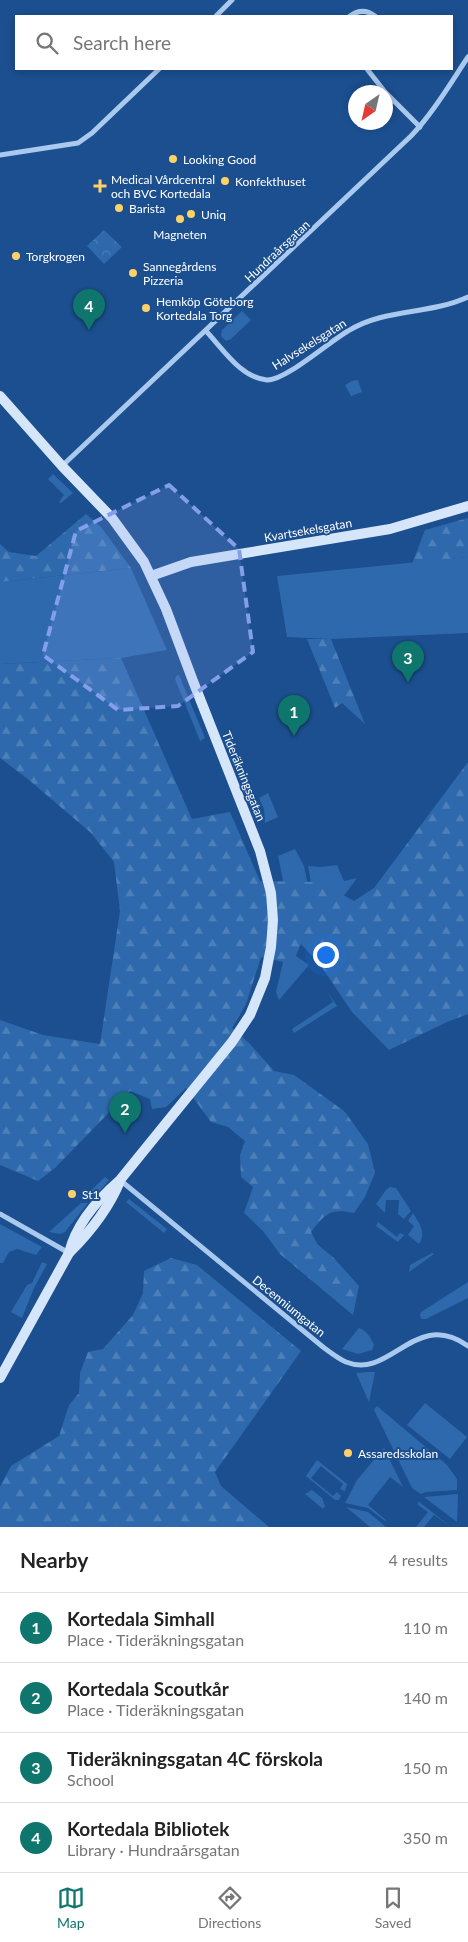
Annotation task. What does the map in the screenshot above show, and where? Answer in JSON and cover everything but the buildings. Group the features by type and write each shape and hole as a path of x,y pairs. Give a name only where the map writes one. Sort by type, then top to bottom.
{"street":[{"path":"217,15 232,0"},
{"path":"352,15 363,11 373,15"},
{"name":"Hundraårsgatan","path":"62,466 420,127 468,57"},
{"path":"0,155 78,143 92,133 157,70"},
{"path":"368,70 379,85"},
{"path":"393,101 420,127"},
{"name":"Halvsekelsgatan","path":"206,331 244,371 256,378 269,380 280,377 349,330 366,322 392,314 432,308 468,297"},
{"name":"Tideräkningsgatan","path":"0,396 126,536 152,576 260,851 271,893 273,934 265,978 245,1024 120,1180 95,1205 73,1238 69,1253 0,1378"},
{"name":"Kvartsekelsgatan","path":"152,576 190,562 390,529 468,506"},
{"name":"Decenniumgatan","path":"120,1180 323,1347 347,1362 363,1364 378,1361 417,1339 438,1334 454,1338 468,1346"},
{"path":"0,1214 69,1253"}],"highlighted area":[{"path":"169,485 239,549 253,652 178,706 118,710 43,655 76,531"}],"green space":[{"path":"104,230 122,247 104,264 87,246"},
{"path":"242,311 251,320 231,339 226,341 221,336 222,330"},
{"path":"358,380 362,392 351,396 345,385"},
{"path":"53,474 73,493 61,503 59,502 64,495 48,479"},
{"path":"86,514 101,527 131,568 0,582 0,544 9,552 36,556"},
{"path":"468,518 468,557 412,564 425,530"},
{"path":"468,557 468,633 331,639 287,637 277,576"},
{"path":"131,568 167,650 121,658 0,664 0,582"},
{"path":"307,639 331,639 365,724 342,703 335,708"},
{"path":"121,658 192,819 230,812 260,881 320,882 354,901 374,888 468,762 468,1014 389,1050 352,1012 319,963 301,944 292,964 261,957 246,1004 232,1028 250,1044 274,1071 294,1075 345,1112 368,1144 375,1173 365,1197 354,1213 339,1211 329,1214 311,1232 318,1245 333,1257 359,1286 353,1315 280,1254 263,1231 244,1213 253,1187 241,1177 240,1155 245,1141 228,1127 211,1122 186,1088 166,1107 152,1109 150,1099 130,1091 55,1168 38,1181 0,1165 0,1020 43,1035 100,1044 120,911 114,862 91,833 0,758 0,664"},
{"path":"179,675 205,738 200,741 175,679"},
{"path":"268,793 278,817 265,823 264,809 259,798"},
{"path":"295,849 304,866 309,890 285,890 278,856"},
{"path":"337,865 344,881 357,878 343,897 316,911 308,866"},
{"path":"286,949 309,965 279,1000 276,992"},
{"path":"327,991 337,1006 294,1033 292,1029 333,1002"},
{"path":"105,1177 109,1180 92,1200 82,1199"},
{"path":"390,1187 396,1188 411,1211 404,1219 398,1214 399,1200 386,1200 385,1213 376,1204"},
{"path":"129,1199 167,1229 164,1233 126,1202"},
{"path":"81,1203 88,1203 65,1232 60,1234 49,1232"},
{"path":"413,1213 420,1224 422,1232 419,1244 408,1235 414,1226 408,1221"},
{"path":"378,1222 397,1237 400,1233 404,1235 398,1242 376,1226"},
{"path":"0,1224 42,1247 36,1255 17,1249 9,1252 3,1263 0,1263"},
{"path":"432,1253 434,1254 409,1272 410,1265"},
{"path":"171,1258 197,1265 301,1351 215,1472 221,1486 269,1527 0,1527 0,1487 11,1466 59,1436 69,1405 79,1393 80,1373 88,1352 103,1349 133,1315 143,1293 144,1271"},
{"path":"42,1262 47,1264 34,1288 22,1318 11,1312 27,1285 32,1283"},
{"path":"468,1282 468,1298 426,1319 421,1319 421,1312"},
{"path":"359,1328 366,1332 374,1345 372,1350 358,1354 342,1349"},
{"path":"375,1372 369,1402 356,1373"},
{"path":"425,1403 467,1437 450,1459 407,1425"},
{"path":"377,1406 447,1465 457,1479 457,1490 421,1494 412,1488 375,1412 374,1409"},
{"path":"384,1448 403,1487 390,1477 368,1505 385,1521 368,1508 345,1503 357,1480"},
{"path":"317,1460 347,1484 345,1491 340,1489 343,1484 321,1466 311,1478 333,1496 337,1492 341,1496 339,1500 335,1500 306,1476"},
{"path":"312,1490 322,1498 325,1506 323,1509 305,1494"},
{"path":"458,1494 457,1522 424,1497"},
{"path":"418,1501 451,1527 434,1515 424,1527 416,1527 428,1512 418,1505"},
{"path":"346,1507 368,1512 386,1527 370,1527"}],"place":[{"name":"Looking Good","path":"173,159"},
{"name":"Konfekthuset","path":"225,181"},
{"name":"Medical Vårdcentral och BVC Kortedala","path":"100,186"},
{"name":"Barista","path":"119,208"},
{"name":"Uniq","path":"191,214"},
{"name":"Magneten","path":"180,219"},
{"name":"Torgkrogen","path":"16,256"},
{"name":"Sannegårdens Pizzeria","path":"133,273"},
{"name":"Hemköp Göteborg Kortedala Torg","path":"146,308"},
{"name":"Kortedala Bibliotek","path":"89,330"},
{"name":"Tideräkningsgatan 4C förskola","path":"408,682"},
{"name":"Kortedala Simhall","path":"294,736"},
{"name":"Kortedala Scoutkår","path":"125,1133"},
{"name":"St1","path":"72,1194"},
{"name":"Assaredsskolan","path":"348,1453"}]}
